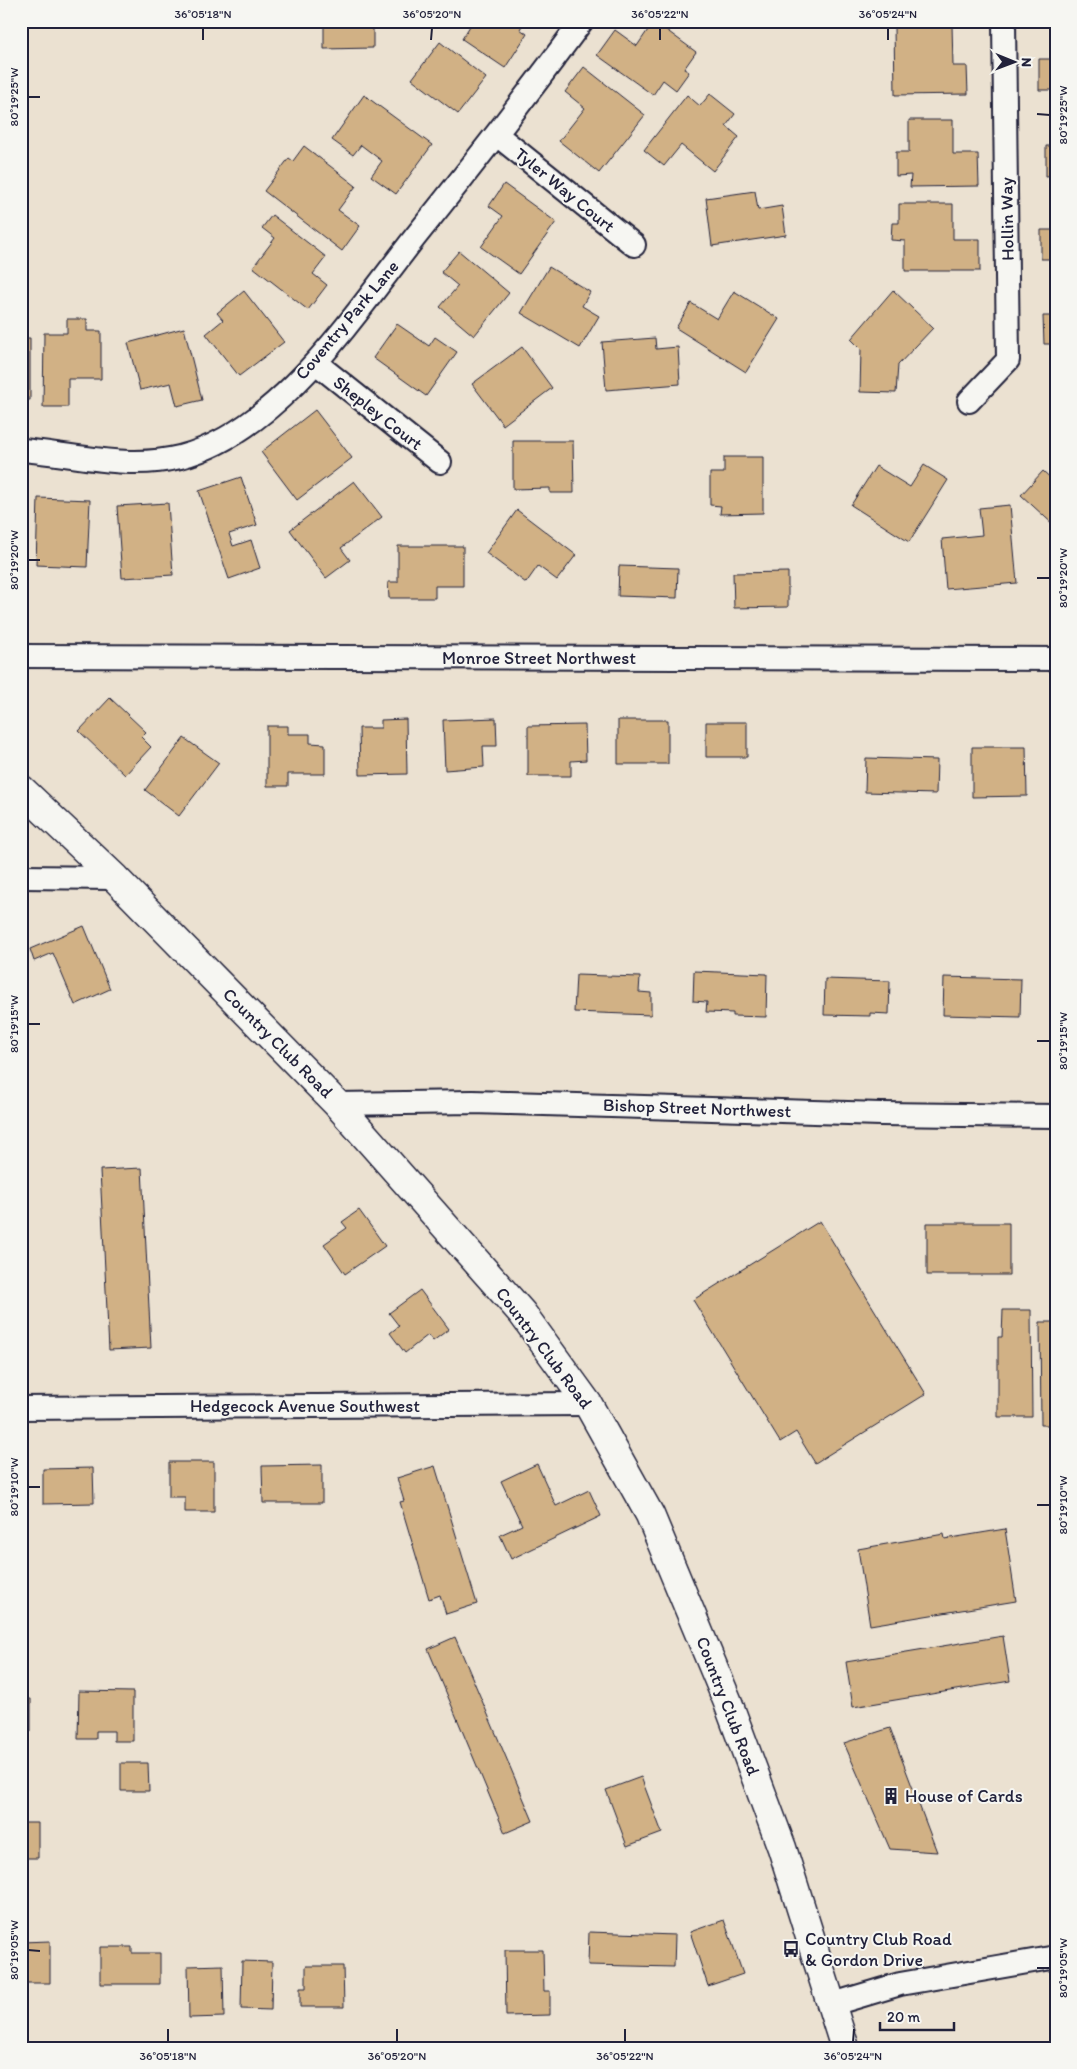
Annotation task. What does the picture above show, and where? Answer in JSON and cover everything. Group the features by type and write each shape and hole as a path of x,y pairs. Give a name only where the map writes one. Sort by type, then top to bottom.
{"main road":[{"name":"Country Club Road","path":"21,789 115,878 337,1104 522,1313 588,1404 650,1515 727,1700 782,1848 833,2004 845,2048"}],"street":[{"name":"Coventry Park Lane","path":"21,450 114,462 148,462 181,456 214,445 243,429 316,363 497,135 582,21"},
{"name":"Hollin Way","path":"970,401 1008,360 1004,21"},
{"name":"Tyler Way Court","path":"497,135 634,245"},
{"name":"Shepley Court","path":"316,363 440,462"},
{"name":"Monroe Street Northwest","path":"21,656 1056,659"},
{"path":"21,877 115,878"},
{"name":"Bishop Street Northwest","path":"337,1104 473,1102 881,1114 1056,1116"},
{"name":"Hedgecock Avenue Southwest","path":"21,1408 588,1404"},
{"path":"833,2004 900,1984 1056,1957"}],"building":[{"path":"324,21 373,21 373,48 324,49"},
{"path":"473,21 525,21 520,29 527,34 505,68 462,39"},
{"path":"654,21 696,52 684,69 689,72 676,90 663,80 653,95 597,55 615,30 637,46"},
{"path":"952,25 953,66 967,66 968,94 895,95 894,26"},
{"path":"440,42 486,78 458,114 412,79"},
{"path":"1039,59 1056,59 1056,90 1039,90"},
{"path":"584,67 645,115 599,173 559,141 585,108 565,92"},
{"path":"710,94 735,114 726,126 739,137 713,171 681,145 664,166 644,150 687,95 700,106"},
{"path":"364,95 432,145 396,194 371,176 382,161 361,145 353,155 332,140"},
{"path":"909,120 953,120 953,154 978,154 979,186 910,187 911,175 896,176 896,152 909,152"},
{"path":"304,146 356,186 338,210 360,226 342,251 264,191 289,158 293,161"},
{"path":"1046,146 1056,146 1056,175 1046,176"},
{"path":"504,184 556,222 519,274 481,247 503,216 489,206"},
{"path":"755,191 758,210 782,206 786,235 712,246 706,198"},
{"path":"899,204 953,204 953,239 980,239 980,271 905,271 905,241 891,240 892,223 899,223"},
{"path":"272,215 326,257 313,274 327,285 308,310 253,267 275,238 262,228"},
{"path":"1041,230 1056,230 1056,259 1041,259"},
{"path":"459,251 509,293 474,336 440,307 458,286 441,272"},
{"path":"549,267 590,292 582,306 599,316 580,348 521,313"},
{"path":"893,290 933,328 898,365 896,393 860,392 861,349 851,339"},
{"path":"244,291 284,342 239,376 206,334 223,320 217,313"},
{"path":"734,291 779,319 746,372 676,328 691,303 717,319"},
{"path":"1043,316 1056,316 1056,344 1044,344"},
{"path":"67,319 87,319 87,331 101,331 101,379 68,379 68,407 43,407 44,333 67,333"},
{"path":"397,324 429,346 435,337 457,352 426,396 373,358"},
{"path":"184,328 202,400 177,406 171,383 140,390 128,343"},
{"path":"21,338 30,338 30,400 21,400"},
{"path":"655,338 656,349 678,347 680,384 606,390 602,342"},
{"path":"522,347 552,388 503,425 472,384"},
{"path":"315,410 352,458 297,500 261,452"},
{"path":"513,441 573,441 574,493 550,493 550,488 513,489"},
{"path":"724,457 763,457 763,513 720,514 721,506 710,505 710,473 724,473"},
{"path":"924,465 948,480 909,542 851,505 876,466 910,487"},
{"path":"1043,471 1056,483 1056,527 1021,495"},
{"path":"241,477 257,525 229,534 233,546 251,540 260,568 229,579 199,491"},
{"path":"354,481 382,517 341,548 350,560 326,578 290,530"},
{"path":"38,498 90,500 87,567 36,565"},
{"path":"168,503 173,575 122,578 117,506"},
{"path":"1010,505 1017,583 946,589 942,539 982,535 979,508"},
{"path":"517,510 576,555 557,580 538,566 526,583 486,553"},
{"path":"398,546 463,546 463,586 435,586 435,598 389,598 388,582 398,582"},
{"path":"619,566 678,568 677,598 618,596"},
{"path":"788,572 788,607 734,608 733,573"},
{"path":"110,698 146,732 141,737 151,747 125,775 79,731"},
{"path":"496,718 497,746 483,746 484,767 445,770 443,720"},
{"path":"406,719 407,774 360,775 359,728 381,728 381,720"},
{"path":"618,720 668,720 668,764 618,764"},
{"path":"706,722 747,722 747,757 706,757"},
{"path":"585,725 586,760 571,761 571,776 528,776 528,726"},
{"path":"267,726 288,726 288,734 310,734 310,743 325,744 325,774 288,774 288,786 267,786"},
{"path":"184,738 219,763 179,816 145,790"},
{"path":"972,747 1026,747 1027,796 972,797"},
{"path":"866,758 937,760 936,794 865,792"},
{"path":"84,926 110,989 75,1005 53,953 34,961 30,949"},
{"path":"694,971 767,974 766,1017 733,1016 733,1013 706,1012 707,1002 693,1001"},
{"path":"576,975 640,977 639,992 651,993 651,1015 574,1012"},
{"path":"944,977 1021,979 1020,1017 943,1015"},
{"path":"825,979 890,981 889,1014 870,1013 870,1016 824,1015"},
{"path":"142,1168 151,1348 109,1350 100,1170"},
{"path":"359,1210 385,1246 345,1274 324,1244 347,1228 342,1222"},
{"path":"820,1221 926,1394 815,1463 796,1432 780,1442 693,1300"},
{"path":"927,1223 1009,1223 1009,1275 927,1275"},
{"path":"420,1290 449,1329 433,1341 428,1335 405,1353 390,1333 399,1326 389,1313"},
{"path":"1003,1310 1031,1310 1032,1417 998,1417 998,1337 1002,1337"},
{"path":"1040,1322 1056,1322 1056,1425 1041,1425"},
{"path":"169,1462 214,1462 214,1512 185,1512 185,1497 169,1497"},
{"path":"537,1464 556,1506 589,1490 601,1516 511,1559 500,1535 522,1525 501,1481"},
{"path":"322,1465 322,1503 263,1503 262,1466"},
{"path":"435,1466 477,1604 446,1614 440,1595 429,1599 400,1502 404,1501 397,1478"},
{"path":"93,1468 94,1503 43,1504 43,1469"},
{"path":"1005,1529 1016,1601 870,1625 858,1549 944,1534 945,1539"},
{"path":"1003,1636 1010,1681 853,1707 846,1662"},
{"path":"455,1637 533,1821 505,1833 428,1649"},
{"path":"79,1691 133,1692 133,1741 114,1741 114,1731 96,1731 96,1739 78,1739"},
{"path":"21,1699 31,1699 31,1731 21,1732"},
{"name":"House of Cards","path":"890,1728 937,1852 890,1849 844,1743"},
{"path":"121,1763 148,1763 149,1791 121,1791"},
{"path":"641,1777 662,1833 627,1846 606,1790"},
{"path":"21,1823 38,1823 38,1858 21,1858"},
{"path":"724,1920 743,1974 708,1986 690,1932"},
{"path":"589,1932 675,1935 674,1967 588,1965"},
{"path":"50,1941 50,1983 21,1983 21,1942"},
{"path":"100,1947 132,1947 132,1953 160,1953 160,1984 100,1984"},
{"path":"505,1950 543,1950 544,1991 550,1991 550,2015 506,2016"},
{"path":"242,1961 272,1962 271,2010 241,2009"},
{"path":"223,1965 224,2017 189,2018 188,1966"},
{"path":"306,1966 343,1966 344,2007 300,2007 300,1988 306,1988"}],"place":[{"name":"House of Cards","path":"891,1796"},
{"name":"Country Club Road & Gordon Drive","path":"791,1949"}]}
